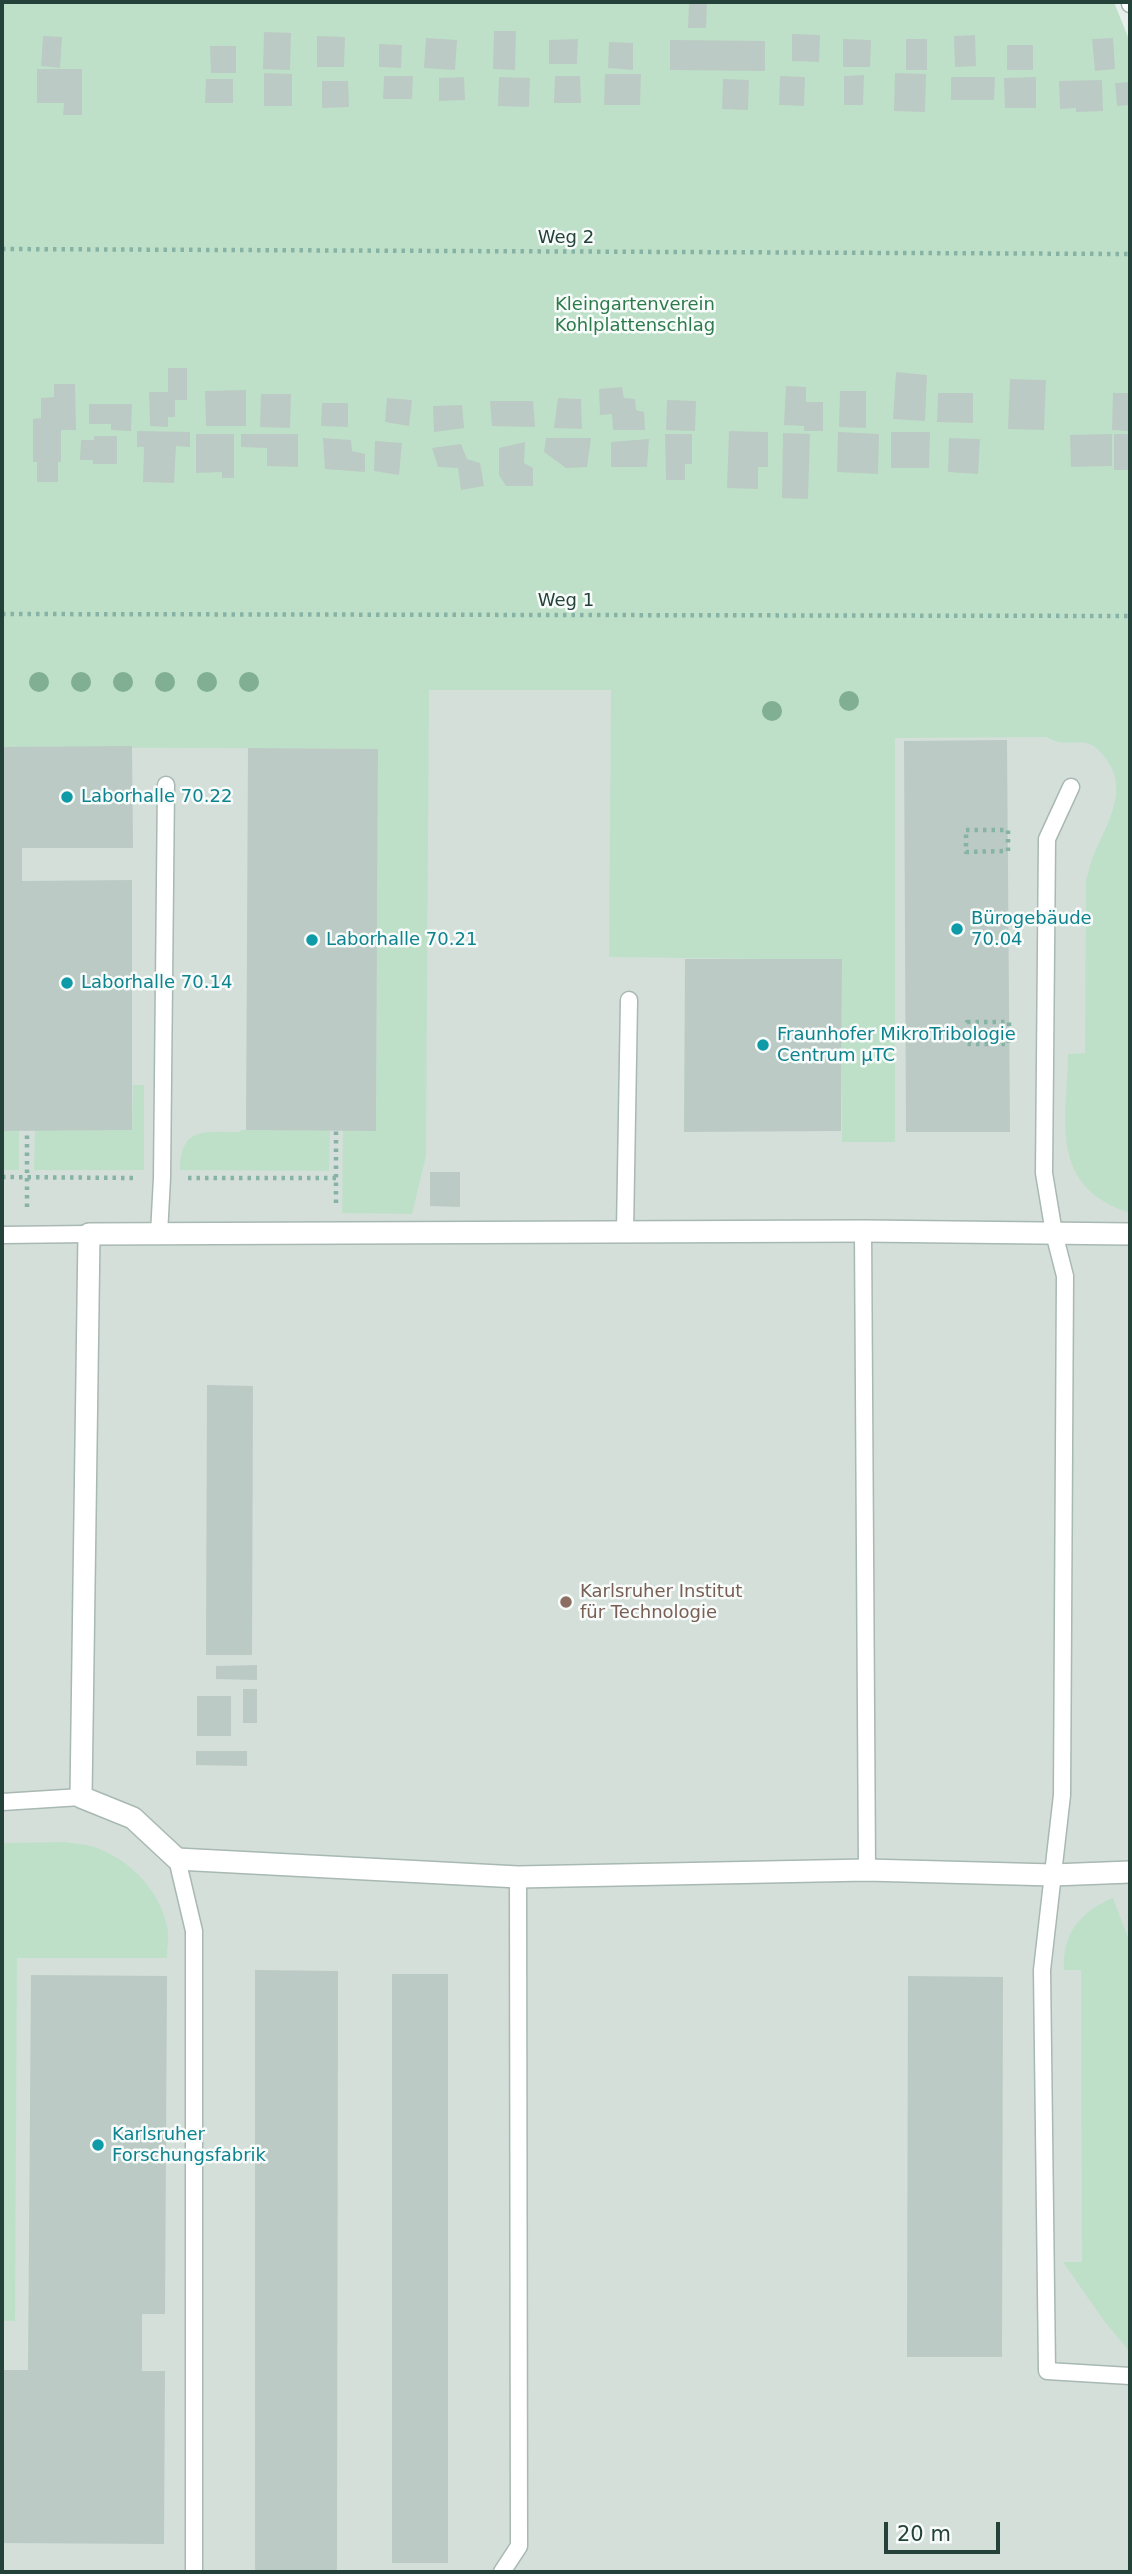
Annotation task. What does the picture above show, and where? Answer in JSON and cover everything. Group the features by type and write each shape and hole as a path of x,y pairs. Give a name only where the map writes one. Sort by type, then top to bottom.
{"street":[{"path":"1130,1234 863,1231 89,1234 81,1797 133,1818 177,1859 518,1877 867,1870 1053,1875 1130,1872"}],"lane":[{"path":"159,1234 162,1178 166,785"},
{"path":"1071,787 1047,839 1044,1173 1054,1233 1065,1276 1065,1289 1062,1795 1042,1970 1046,2371 1130,2376"},
{"path":"625,1231 629,1000"},
{"path":"863,1231 867,1870"},
{"path":"2,1235 89,1234"},
{"path":"2,1802 81,1797"},
{"path":"177,1859 194,1931 195,2571"},
{"path":"502,2572 519,2546 518,1877"}],"path":[{"name":"Weg 2","path":"2,249 1130,254"},
{"name":"Weg 1","path":"2,614 1130,616"},
{"path":"966,830 1008,830 1008,851 966,852 966,830"},
{"path":"967,1022 1009,1022 1009,1044 967,1044 967,1022"},
{"path":"27,1130 27,1235"},
{"path":"336,1130 336,1232"}],"shaded area":[{"name":"Karlsruher Institut für Technologie","path":"2,627 1130,632 1130,2572 2,2572"}],"green space":[{"name":"Kleingartenverein Kohlplattenschlag","path":"2,2 1114,2 1130,42 1130,1213 1104,1201 1086,1187 1074,1169 1068,1150 1066,1128 1068,1054 1085,1053 1086,880 1116,796 1113,771 1106,758 1094,746 1059,742 1047,737 895,738 895,1142 842,1142 842,960 609,957 611,690 429,690 426,1156 412,1214 342,1213 343,1130 376,1130 378,749 2,747"},
{"path":"133,1085 144,1085 144,1170 34,1170 35,1130 132,1130"},
{"path":"240,1130 330,1130 329,1171 180,1170 184,1146 197,1134"},
{"path":"2,1131 19,1131 19,1170 2,1170"},
{"path":"65,1842 90,1846 110,1854 143,1880 152,1891 165,1917 168,1934 167,1958 17,1958 15,2321 2,2321 2,1843"},
{"path":"1113,1898 1130,1943 1130,2352 1105,2322 1063,2262 1082,2262 1081,1970 1064,1970 1064,1957 1070,1934 1076,1925 1092,1910"}],"building":[{"path":"689,2 707,2 706,28 688,28"},
{"path":"494,31 516,31 515,70 493,69"},
{"path":"264,32 291,33 290,70 263,69"},
{"path":"792,34 820,35 819,62 792,61"},
{"path":"975,35 976,66 955,67 954,36"},
{"path":"43,36 62,37 60,68 41,66"},
{"path":"317,36 345,37 344,67 317,67"},
{"path":"426,38 457,40 455,70 424,68"},
{"path":"1113,38 1115,69 1095,71 1092,39"},
{"path":"578,39 577,64 549,64 549,40"},
{"path":"843,39 871,40 870,67 843,67"},
{"path":"906,39 927,39 927,70 906,70"},
{"path":"670,40 765,41 765,71 670,70"},
{"path":"609,42 633,43 633,70 608,68"},
{"path":"379,44 402,45 401,68 379,67"},
{"path":"1007,45 1033,45 1033,70 1007,70"},
{"path":"210,46 236,46 236,73 211,73"},
{"path":"37,69 82,69 82,115 63,115 64,103 37,103"},
{"path":"264,73 292,74 292,106 264,106"},
{"path":"895,73 926,74 925,112 894,111"},
{"path":"605,74 641,74 640,105 604,105"},
{"path":"864,75 863,105 844,105 844,76"},
{"path":"384,76 413,76 412,99 383,99"},
{"path":"555,76 580,76 581,103 554,103"},
{"path":"780,76 805,77 804,106 779,105"},
{"path":"464,77 465,100 439,101 439,78"},
{"path":"499,77 530,78 529,107 498,106"},
{"path":"951,77 995,77 994,100 951,100"},
{"path":"1036,77 1036,108 1005,108 1004,78"},
{"path":"206,79 233,79 233,103 205,103"},
{"path":"723,79 749,80 748,110 722,109"},
{"path":"1102,80 1103,111 1076,112 1076,108 1060,109 1059,81"},
{"path":"322,81 348,81 349,107 322,108"},
{"path":"1130,82 1130,105 1117,106 1115,83"},
{"path":"168,368 187,368 187,400 175,400 175,417 168,417 168,427 150,426 149,392 168,392"},
{"path":"896,372 927,375 925,421 893,419"},
{"path":"1010,379 1046,380 1044,430 1008,429"},
{"path":"54,384 75,384 76,430 61,430 58,482 37,482 37,462 33,462 33,419 41,418 41,398 54,397"},
{"path":"786,386 806,387 806,402 823,402 823,431 804,431 804,426 784,425"},
{"path":"622,387 624,398 635,399 636,410 644,412 645,430 613,430 612,414 600,415 599,389"},
{"path":"246,390 246,426 206,426 205,391"},
{"path":"840,391 866,391 866,428 839,427"},
{"path":"938,393 973,393 973,423 937,422"},
{"path":"1113,393 1130,393 1130,431 1112,430"},
{"path":"261,394 291,394 290,428 260,427"},
{"path":"387,398 412,400 409,426 385,422"},
{"path":"558,398 581,399 582,429 554,428"},
{"path":"667,400 696,401 695,431 666,430"},
{"path":"490,401 533,401 535,427 492,426"},
{"path":"322,403 348,403 348,427 321,426"},
{"path":"89,404 132,404 131,431 111,430 111,424 89,424"},
{"path":"462,405 464,428 434,432 433,406"},
{"path":"137,431 190,432 190,447 176,446 174,483 143,482 144,447 137,447"},
{"path":"729,431 768,432 768,467 758,467 758,489 727,488"},
{"path":"838,432 879,434 878,474 837,472"},
{"path":"891,432 930,432 929,468 891,468"},
{"path":"783,433 810,434 808,499 782,498"},
{"path":"196,434 234,434 234,478 222,478 222,472 196,473"},
{"path":"241,434 298,434 298,467 267,466 267,448 241,447"},
{"path":"665,434 692,434 692,464 685,464 685,480 666,480"},
{"path":"1112,434 1112,466 1071,467 1070,435"},
{"path":"1114,434 1130,434 1130,470 1114,470"},
{"path":"94,436 117,436 117,464 93,464 93,460 80,460 81,440 94,440"},
{"path":"323,438 351,440 352,451 365,454 365,472 325,469"},
{"path":"546,438 591,438 587,467 566,468 544,452"},
{"path":"949,438 980,439 978,474 948,472"},
{"path":"649,439 647,467 611,467 611,442"},
{"path":"375,441 402,443 399,475 374,471"},
{"path":"525,442 524,463 533,468 533,486 506,486 499,475 499,448"},
{"path":"461,444 467,459 480,463 484,486 461,490 458,468 438,467 432,448"},
{"name":"Bürogebäude 70.04","path":"1007,740 1010,1132 906,1132 904,741"},
{"name":"Laborhalle 70.14","path":"132,746 133,848 22,848 22,881 132,880 132,1130 2,1131 2,747"},
{"name":"Laborhalle 70.21","path":"248,748 378,749 376,1131 246,1130"},
{"name":"Fraunhofer MikroTribologie Centrum µTC","path":"685,959 842,959 841,1131 684,1132"},
{"path":"430,1172 460,1172 460,1207 430,1206"},
{"path":"207,1385 253,1386 252,1655 206,1655"},
{"path":"257,1665 257,1680 216,1679 216,1666"},
{"path":"243,1689 257,1689 257,1723 243,1723"},
{"path":"197,1696 231,1696 231,1736 197,1736"},
{"path":"196,1751 247,1751 247,1766 196,1765"},
{"path":"255,1970 338,1971 337,2572 255,2572"},
{"path":"392,1974 448,1974 448,2563 392,2563"},
{"name":"Karlsruher Forschungsfabrik","path":"31,1975 167,1976 165,2314 142,2314 142,2371 165,2371 164,2544 2,2543 2,2370 28,2370"},
{"path":"908,1976 1003,1977 1002,2357 907,2357"}],"place":[{"name":"Laborhalle 70.22","path":"67,797"},
{"name":"Bürogebäude 70.04","path":"957,929"},
{"name":"Laborhalle 70.21","path":"312,940"},
{"name":"Laborhalle 70.14","path":"67,983"},
{"name":"Fraunhofer MikroTribologie Centrum µTC","path":"763,1045"},
{"name":"Karlsruher Institut für Technologie","path":"566,1602"},
{"name":"Karlsruher Forschungsfabrik","path":"98,2145"}]}
